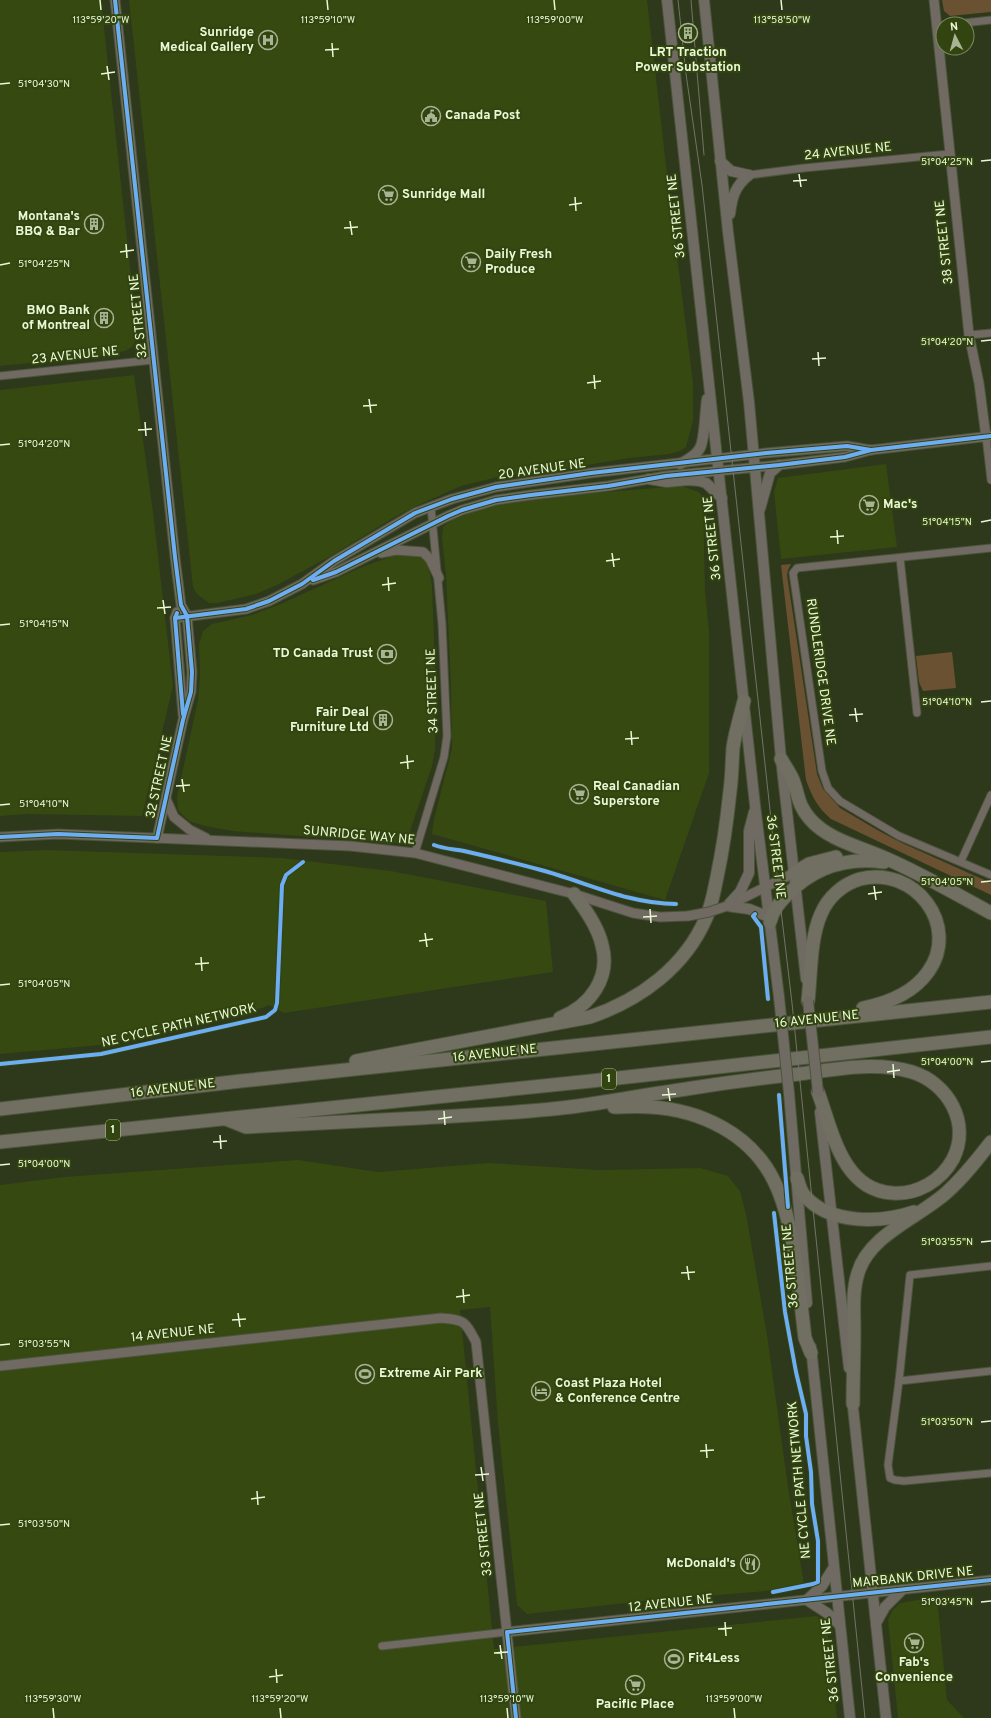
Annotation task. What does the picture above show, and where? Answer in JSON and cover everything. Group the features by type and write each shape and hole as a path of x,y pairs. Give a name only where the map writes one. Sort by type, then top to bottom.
{"highway":[{"path":"242,1081 254,1075 366,1059 590,1017 632,999 654,985 670,970 697,936 707,917 712,901 719,866 731,789 733,748 744,701"},
{"path":"781,758 794,782 799,802 811,820 838,838 886,858 991,913"},
{"path":"794,873 809,864 838,856 869,855 886,858"},
{"path":"770,920 772,912 796,886 822,869 844,862 873,860 903,867"},
{"path":"789,1022 807,1016 873,1006 896,998 915,986 929,971 937,951 938,929 935,918 925,900 909,885 888,878 876,877 856,880 837,891 825,906 818,923 814,944 808,1001"},
{"path":"537,1028 572,1013 582,1006 595,991 603,973 604,953 601,940 574,894"},
{"name":"16 AVENUE NE","path":"0,1109 242,1081 789,1022 991,1002"},
{"name":"1","path":"0,1142 575,1083 991,1037"},
{"path":"226,1118 246,1127 499,1114 578,1106 744,1080 861,1067 888,1067 922,1076 931,1080 947,1096 953,1105 959,1127 958,1143 953,1158 933,1182 915,1191 895,1193 883,1192 874,1189 860,1181 854,1175 838,1150 818,1092"},
{"path":"578,1106 607,1108 649,1107 667,1109 696,1116 710,1121 737,1136 758,1156 774,1181 779,1192 790,1230 805,1338 811,1353"},
{"path":"853,1404 854,1295 858,1272 868,1254 882,1238 936,1201 966,1173 991,1142"},
{"path":"797,1178 804,1194 817,1205 832,1212 855,1219 887,1219 918,1210 936,1201"}],"main road":[{"name":"36 STREET NE","path":"667,0 755,805 779,997 797,1178 811,1353 850,1718"},
{"name":"36 STREET NE","path":"704,0 720,161 749,402 781,758 832,1212 886,1718"},
{"path":"720,161 731,171 750,175"},
{"path":"728,232 732,197 737,186 750,175"},
{"path":"680,464 694,455 699,449 702,441 709,383"},
{"path":"759,512 770,473 779,465"},
{"path":"649,480 667,482 688,480 700,481 706,483 722,498"},
{"path":"727,906 740,892 749,873 749,831 755,805"},
{"path":"727,906 749,908 770,920"},
{"path":"834,1567 822,1586 807,1600 827,1613 840,1625"},
{"path":"876,1623 885,1607 902,1590"}],"street":[{"name":"32 STREET NE","path":"115,0 153,360 181,605 187,616 192,662 191,692 183,720 157,838"},
{"name":"38 STREET NE","path":"934,0 938,16"},
{"path":"975,22 991,20"},
{"name":"38 STREET NE","path":"942,56 949,154 969,335 989,436 991,480"},
{"name":"24 AVENUE NE","path":"750,175 804,168 949,154"},
{"path":"969,335 991,333"},
{"name":"23 AVENUE NE","path":"0,376 153,360"},
{"path":"871,450 989,436"},
{"name":"20 AVENUE NE","path":"175,618 246,609 269,601 302,584 336,572 462,510 496,500 649,480 718,464 736,457 754,454 847,446 871,450"},
{"name":"20 AVENUE NE","path":"302,584 334,560 415,513 473,492 514,483 680,464 718,464 737,468 755,467 845,457 871,450"},
{"name":"34 STREET NE","path":"415,853 444,757 447,736 439,578 433,536 431,507"},
{"name":"RUNDLERIDGE DRIVE NE","path":"991,548 797,568 793,573 822,771 828,788 840,802 900,836 991,875"},
{"path":"370,555 396,550 422,552 430,559 439,578"},
{"path":"900,558 917,713"},
{"name":"32 STREET NE","path":"181,605 175,618 183,720"},
{"path":"961,861 991,795"},
{"path":"166,799 174,817 190,830 209,840"},
{"name":"SUNRIDGE WAY NE","path":"0,837 58,834 350,846 415,853 574,894 633,913 660,917 688,916 709,912 727,906 794,873"},
{"path":"991,1266 910,1275 899,1381 888,1465 890,1478 904,1481 991,1473"},
{"name":"14 AVENUE NE","path":"0,1366 441,1318 458,1319 467,1325"},
{"name":"33 STREET NE","path":"467,1325 476,1342 516,1718"},
{"path":"899,1381 991,1371"},
{"name":"MARBANK DRIVE NE","path":"837,1596 991,1580"},
{"name":"12 AVENUE NE","path":"382,1646 837,1596"}],"shaded area":[{"path":"0,0 101,0 136,322 136,340 132,347 125,351 106,355 0,366"},
{"path":"129,0 647,0 693,383 693,421 686,447 680,451 669,454 629,458 563,469 502,476 461,486 393,518 329,557 277,585 256,594 217,603 209,603 197,594 193,587"},
{"path":"942,0 991,0 991,12 950,16 944,11"},
{"path":"134,375 153,512 173,686 142,816 26,814 0,816 0,390"},
{"path":"886,464 897,547 781,559 774,492 778,478"},
{"path":"681,486 699,492 703,497 705,591 709,632 709,773 665,900 432,834 434,819 452,749 451,685 446,575 442,538 443,527 452,520 480,509 509,503 581,494"},
{"path":"398,554 421,556 426,562 430,573 432,586 435,669 435,749 432,766 410,831 406,838 399,842 390,844 371,841 233,831 205,826 189,821 178,810 177,797 198,700 200,676 199,644 203,631 212,624 252,615 283,603 362,567"},
{"path":"791,564 787,575 817,774 823,789 840,808 879,831 991,883 991,895 831,819 822,811 816,802 806,780 781,565"},
{"path":"952,652 956,688 923,691 919,682 916,656"},
{"path":"46,850 282,858 391,871 546,901 553,972 284,1013 269,1005 262,1008 101,1045 0,1054 0,852"},
{"path":"298,1160 378,1172 489,1163 599,1170 700,1168 728,1176 740,1191 746,1214 767,1335 788,1487 804,1584 766,1591 644,1601 527,1614 517,1605 498,1424 490,1307 460,1310 494,1649 817,1616 827,1626 837,1718 0,1718 0,1185 64,1177"},
{"path":"937,1597 947,1700 964,1718 898,1718 888,1620 892,1611 900,1603"}],"tram line":[{"path":"678,0 686,74 702,185 792,1003 865,1718"},
{"path":"691,0 704,155"}],"cycle path":[{"path":"0,837 58,834 157,838 183,720 191,692 192,672 187,616 181,605 175,557 115,0"},
{"path":"313,580 336,572 448,516 462,510 496,500 608,486 666,476 845,457 871,450 991,436"},
{"path":"175,618 246,609 269,601 302,584 334,561 415,513 452,499 496,487 591,473 766,453 847,446 871,450"},
{"path":"177,613 175,618 183,714"},
{"path":"434,845 532,867 607,892 658,903 676,904"},
{"name":"NE CYCLE PATH NETWORK","path":"0,1064 101,1054 266,1017 275,1010 277,1003 282,885 286,875 303,862"},
{"path":"755,914 753,916 761,927 768,999"},
{"path":"779,1095 788,1207"},
{"name":"NE CYCLE PATH NETWORK","path":"773,1592 818,1582 818,1541 812,1504 811,1472 806,1436 806,1414 796,1372 785,1312 774,1213"},
{"path":"516,1718 507,1632 991,1580"}],"place":[{"name":"LRT Traction Power Substation","path":"688,33"},
{"name":"Sunridge Medical Gallery","path":"268,40"},
{"name":"Canada Post","path":"431,116"},
{"name":"Sunridge Mall","path":"388,195"},
{"name":"Montana's BBQ & Bar","path":"94,224"},
{"name":"Daily Fresh Produce","path":"471,262"},
{"name":"BMO Bank of Montreal","path":"104,318"},
{"name":"Mac's","path":"869,505"},
{"name":"TD Canada Trust","path":"387,654"},
{"name":"Fair Deal Furniture Ltd","path":"383,720"},
{"name":"Real Canadian Superstore","path":"579,794"},
{"name":"Extreme Air Park","path":"365,1374"},
{"name":"Coast Plaza Hotel & Conference Centre","path":"541,1391"},
{"name":"McDonald's","path":"750,1564"},
{"name":"Fab's Convenience","path":"914,1643"},
{"name":"Fit4Less","path":"674,1659"},
{"name":"Pacific Place","path":"635,1685"}]}
